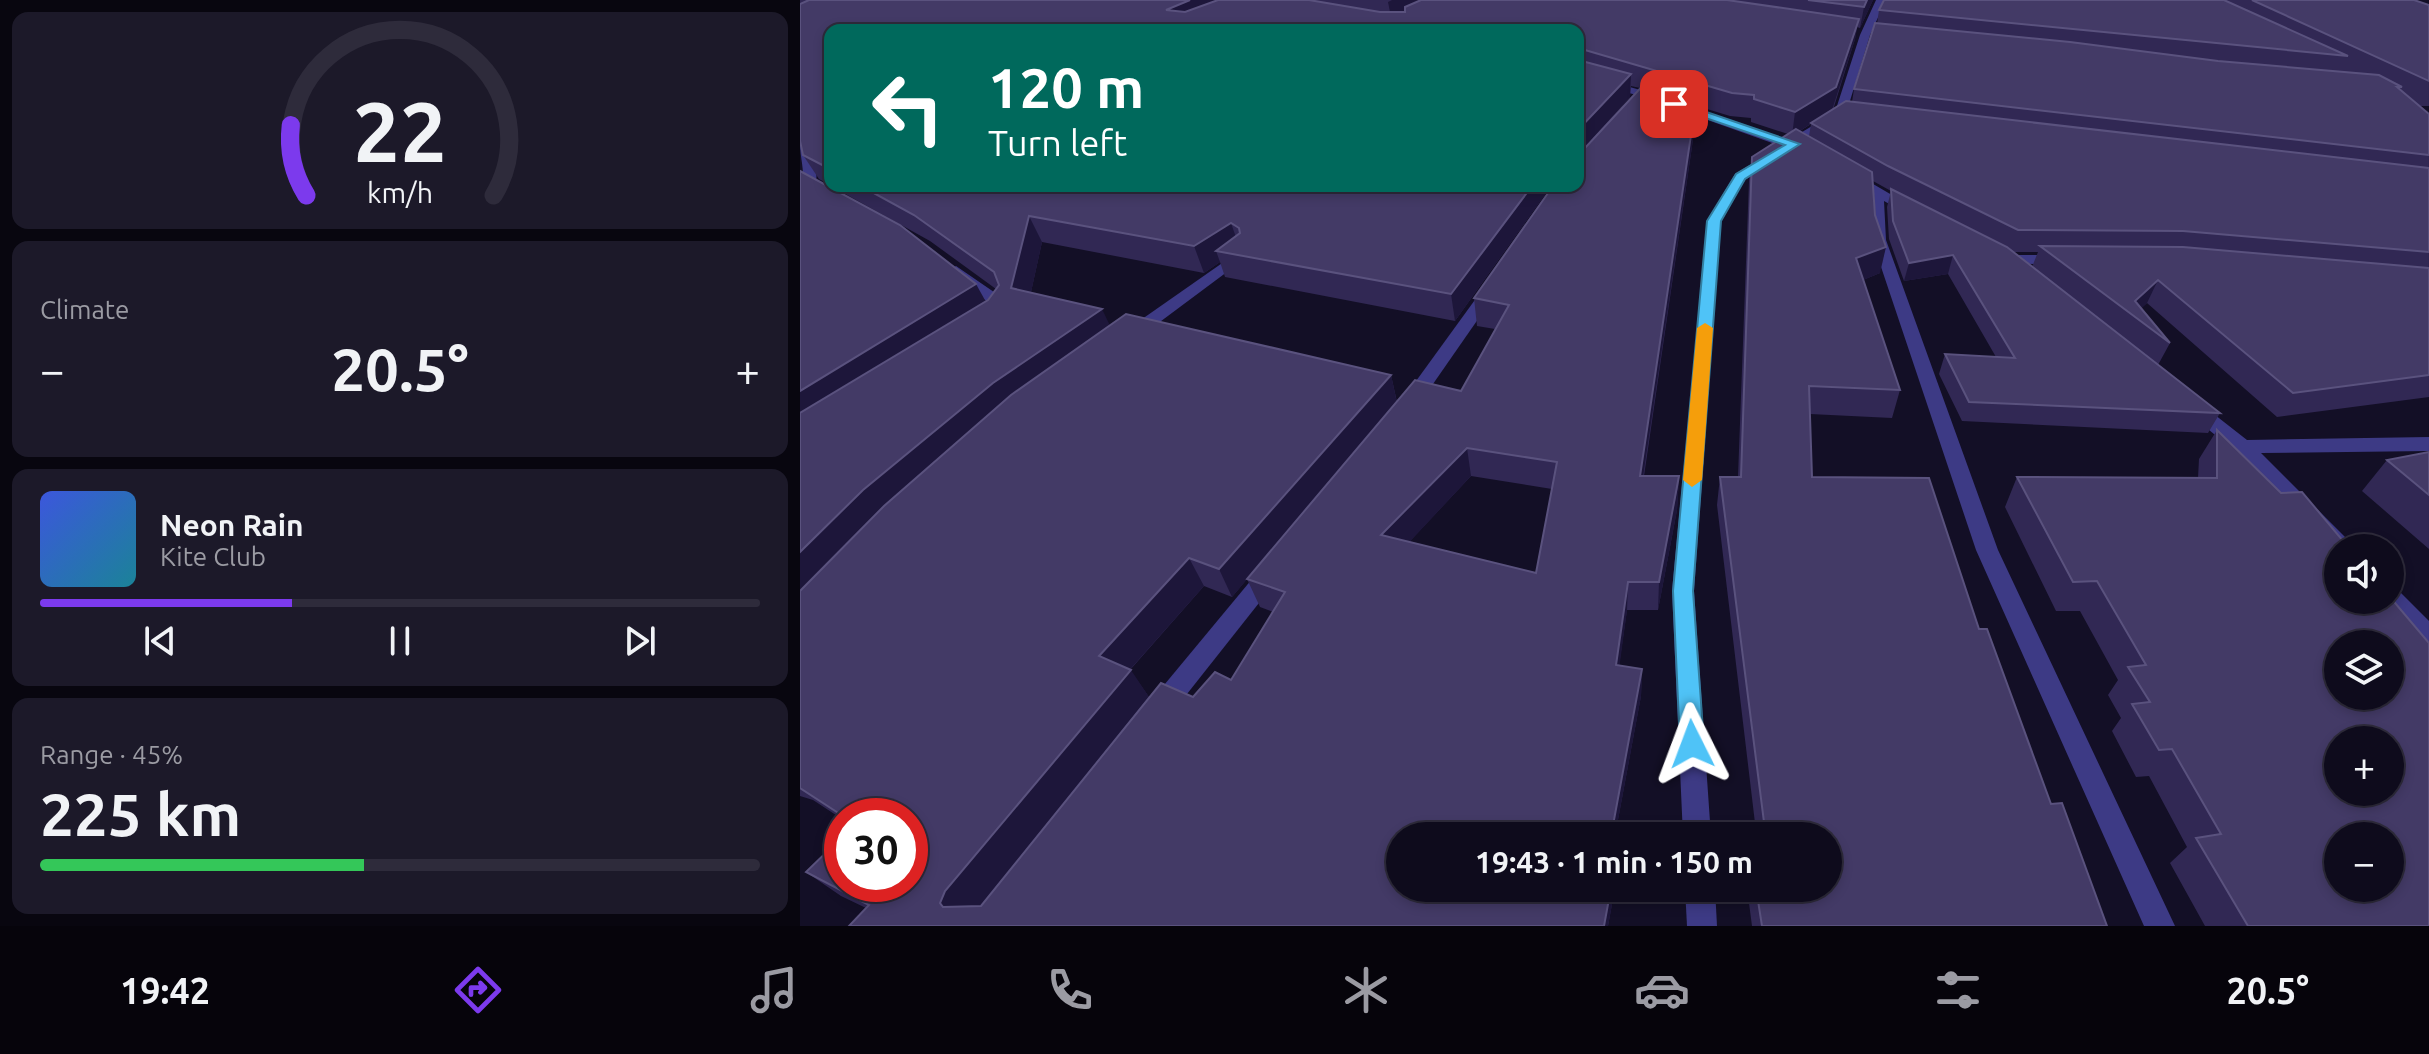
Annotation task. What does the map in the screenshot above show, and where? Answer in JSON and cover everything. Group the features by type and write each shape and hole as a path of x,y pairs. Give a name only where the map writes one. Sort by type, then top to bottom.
{"street":[{"path":"1696,822 1683,591 1714,221 1740,177 1840,114 1865,35 1881,0"},
{"path":"1850,32 1881,36"},
{"path":"1584,78 1639,100 1794,144 1818,158"},
{"path":"1840,114 1856,116"},
{"path":"800,148 810,174 809,183 824,191"},
{"path":"1842,172 1929,220"},
{"path":"826,192 835,197"},
{"path":"1877,193 1879,240 1987,550 2160,926"},
{"path":"2032,280 2001,256 2082,260"},
{"path":"1109,351 1238,257"},
{"path":"948,264 1001,304 1003,313 983,330"},
{"path":"1400,416 1504,271"},
{"path":"2181,398 2243,447 2328,534"},
{"path":"2243,447 2429,444"},
{"path":"1143,729 1281,560"},
{"path":"2404,611 2429,637"},
{"path":"1701,902 1702,926"}],"building":[{"path":"809,0 1190,0 1166,10 1185,12 1218,0 1309,0 1380,12 1405,12 1405,7 1421,0 1727,0 1859,19 1836,87 1795,112 1754,99 1754,95 1732,93 1584,50 1584,24 824,24 824,166 803,155 800,141 800,4"},
{"path":"1808,0 1867,0 1864,7"},
{"path":"1884,0 2224,0 2348,56 1879,10"},
{"path":"2252,0 2414,0 2429,5 2429,81"},
{"path":"1875,23 2070,42 2218,61 2379,75 2402,87 2397,87 2429,114 2429,155 1854,89"},
{"path":"1584,62 1631,74 1584,124"},
{"path":"1648,80 1697,95 1640,476 1679,476 1659,582 1628,582 1616,665 1642,669 1614,822 1386,822 1386,902 1608,902 1604,926 849,926 869,905 863,902 928,902 928,798 824,798 824,804 800,788 800,591 884,506 1011,395 1126,314 1391,375 1219,569 1189,558 1099,656 1131,670 945,891 940,903 943,907 981,906 1161,683 1193,697 1215,672 1231,680 1285,592 1247,579 1415,380 1461,391 1509,305 1474,298 1549,192 1584,192 1584,148","holes":["1467,448 1557,462 1536,573 1381,535"]},
{"path":"1846,101 2429,168 2429,252 2183,231 2018,230 1888,166 1811,123"},
{"path":"1796,129 1872,172 1875,215 1886,247 1856,258 1900,390 1809,386 1812,477 1929,478 1979,629 1987,629 2051,804 2062,803 2107,926 1762,926 1758,902 1842,902 1842,822 1764,822 1720,477 1741,477 1752,157"},
{"path":"800,171 824,184 824,192 839,192 900,225 976,284 800,391"},
{"path":"1891,189 2007,247 2220,413 1969,402 1945,354 2015,358 1953,255 1909,263 1893,221"},
{"path":"872,192 1528,192 1451,294 1216,251 1240,233 1239,228 1231,223 1194,246 1029,216 1011,288 1102,309 993,383 863,490 800,552 800,413 988,300 999,285 994,272 914,215"},
{"path":"2040,246 2183,247 2429,268 2429,375 2293,393 2158,280 2135,301 2170,343"},
{"path":"2217,430 2281,493 2302,492 2337,534 2324,534 2324,614 2404,614 2429,643 2429,926 2248,926 2196,838 2221,834 2172,749 2159,750 2132,704 2150,702 2128,667 2146,665 2097,581 2073,582 2017,477 2217,478"},
{"path":"2429,452 2429,495 2387,460"},
{"path":"824,854 824,881 806,872"}],"slow traffic":[{"path":"1692,480 1705,328"}],"route":[{"path":"1674,104 1794,144 1740,177 1714,221 1683,591 1692,744"}]}
